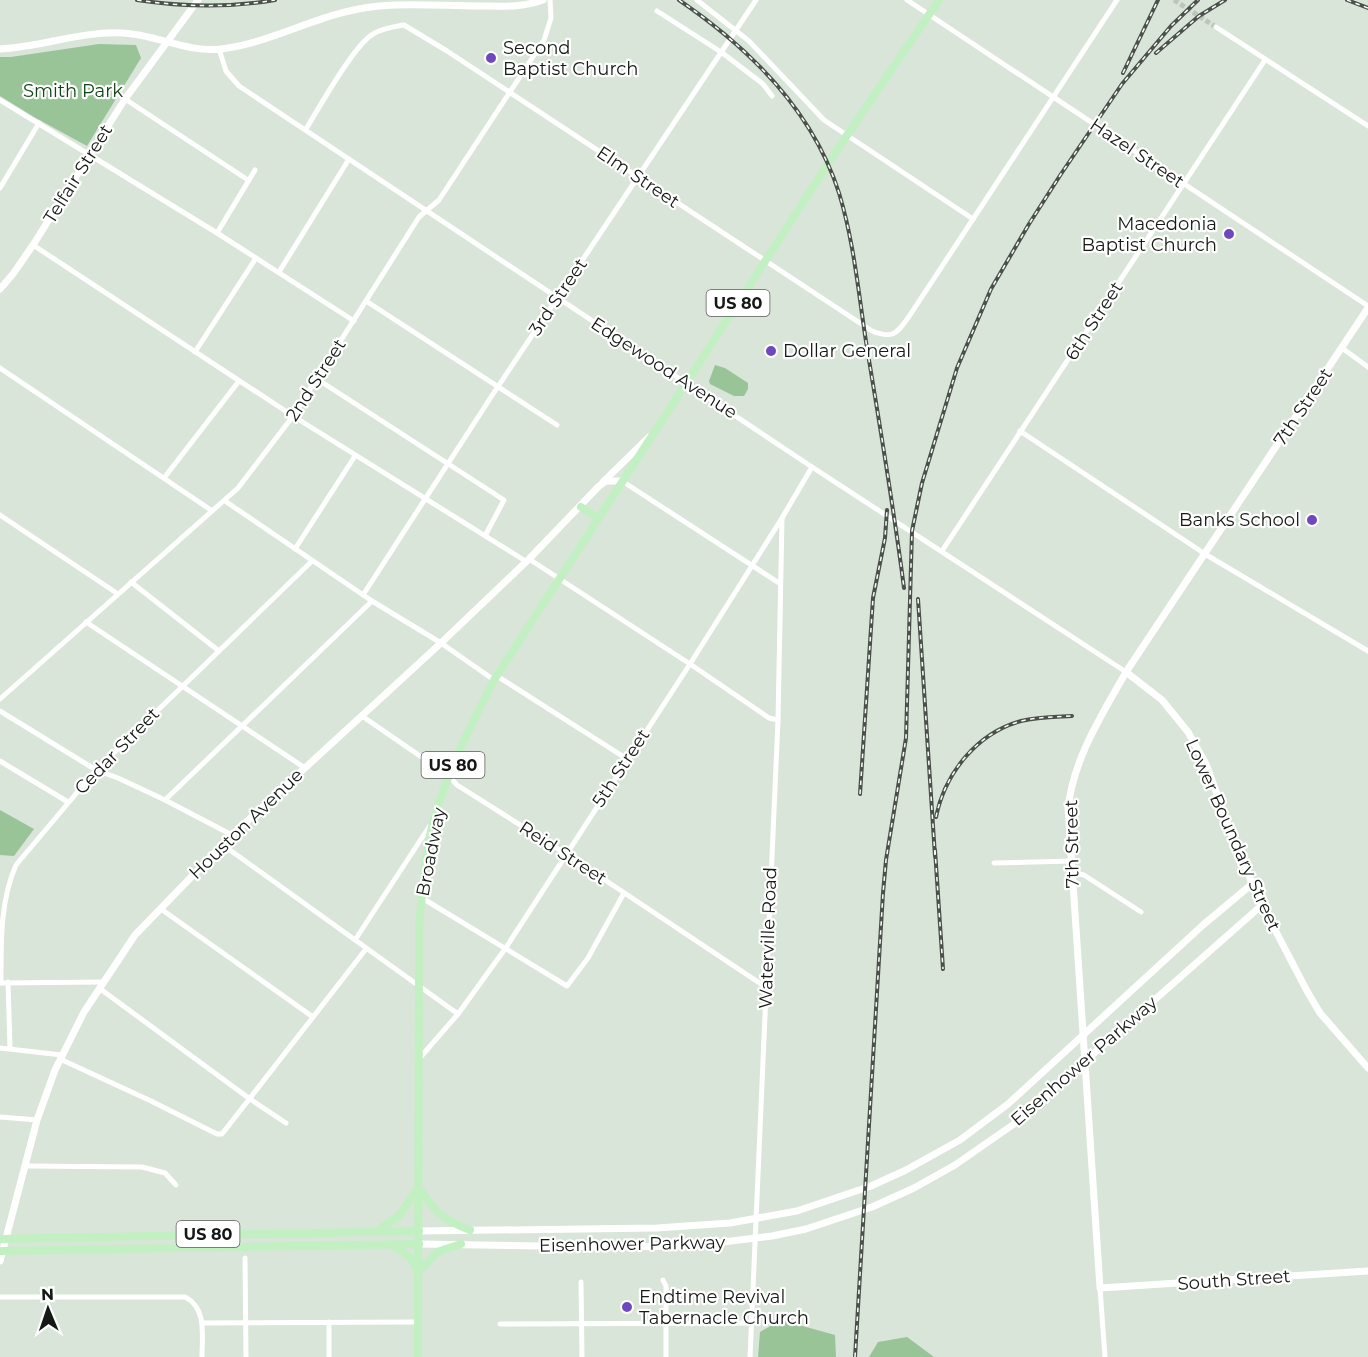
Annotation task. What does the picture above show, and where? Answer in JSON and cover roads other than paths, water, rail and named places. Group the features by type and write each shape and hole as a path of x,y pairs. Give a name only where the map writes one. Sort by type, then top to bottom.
{"main road":[{"name":"US 80","path":"622,481 847,135 939,0"},
{"name":"Broadway","path":"418,1188 418,985 422,898 434,821 449,776 469,728 495,678 622,481"},
{"path":"581,507 598,518"},
{"name":"US 80","path":"418,1188 419,1244"},
{"path":"376,1232 399,1216 418,1188 445,1220 470,1230"},
{"name":"Eisenhower Parkway","path":"3,1238 418,1231"},
{"path":"418,1357 419,1244"},
{"name":"Eisenhower Parkway","path":"1,1251 419,1244"},
{"path":"418,1272 437,1252 461,1244"},
{"path":"391,1245 410,1257 418,1272"}],"street":[{"name":"Telfair Street","path":"1,285 33,245 125,99 198,0"},
{"path":"0,49 26,47 98,34 122,33 144,35 195,48 219,49 249,43 323,17 359,8 401,5 516,6 543,0"},
{"name":"2nd Street","path":"0,699 238,488 293,416 425,210 439,200 511,93 547,33 551,18 550,0"},
{"path":"697,0 736,30 769,61 824,120 973,219 1117,0"},
{"name":"3rd Street","path":"363,595 756,0"},
{"name":"Hazel Street","path":"907,0 1368,307"},
{"path":"657,11 721,52 763,84 772,96"},
{"name":"Elm Street","path":"306,129 356,50 370,35 386,28 404,25 883,336 895,334 910,315 973,219"},
{"path":"1216,27 1368,126"},
{"name":"Edgewood Avenue","path":"219,49 222,62 231,79 812,467 1126,672"},
{"name":"6th Street","path":"942,551 1265,60"},
{"path":"125,99 248,180"},
{"path":"0,100 218,233 354,321"},
{"path":"0,188 39,123"},
{"path":"279,272 349,159"},
{"path":"218,233 255,170"},
{"path":"33,245 424,500 560,578 690,663 768,718 778,720"},
{"path":"195,352 256,258"},
{"path":"366,301 557,425"},
{"name":"7th Street","path":"1105,1357 1071,872 1068,808 1073,778 1088,742 1126,672 1368,307"},
{"path":"1342,348 1368,367"},
{"path":"0,368 211,510"},
{"path":"317,379 504,500 486,534"},
{"path":"164,478 239,381"},
{"path":"1020,431 1205,554 1368,651"},
{"name":"Houston Avenue","path":"0,1261 3,1238 38,1120 61,1057 101,985 135,935 232,835 528,560 652,433"},
{"path":"295,549 355,456"},
{"name":"5th Street","path":"418,1060 458,1014 505,949 690,663 812,467"},
{"path":"599,486 606,482 622,481 779,583"},
{"path":"225,501 372,601 627,759"},
{"path":"0,515 118,594"},
{"name":"Waterville Road","path":"750,1357 778,720 782,518"},
{"name":"Cedar Street","path":"1,982 1,906 7,883 16,865 96,770 312,561"},
{"path":"131,582 219,651"},
{"path":"165,800 372,601"},
{"path":"86,622 304,768"},
{"name":"Lower Boundary Street","path":"1126,672 1162,700 1177,716 1198,750 1215,786 1252,884 1314,1004 1368,1068"},
{"path":"0,711 96,770 165,800 232,835"},
{"name":"Reid Street","path":"362,716 449,776 457,784 767,988"},
{"path":"0,761 68,802"},
{"path":"355,940 434,821"},
{"path":"222,845 458,1014"},
{"path":"994,863 1071,861"},
{"path":"1071,872 1084,875 1141,912"},
{"name":"Eisenhower Parkway","path":"418,1231 690,1227 752,1220 797,1211 855,1192 906,1170 960,1140 1008,1104 1203,925 1252,884"},
{"path":"422,898 567,986 588,958 624,893"},
{"name":"Eisenhower Parkway","path":"419,1244 690,1246 734,1242 806,1228 856,1213 914,1188 955,1166 1007,1129 1262,905"},
{"path":"161,909 314,1017"},
{"path":"0,1048 61,1057 217,1134 222,1134 366,949"},
{"path":"1,982 101,985 250,1099 286,1123"},
{"path":"8,982 10,1048"},
{"path":"0,1117 38,1120"},
{"path":"25,1166 142,1167 165,1173 176,1185"},
{"path":"245,1258 246,1357"},
{"name":"South Street","path":"1100,1288 1368,1271"},
{"path":"663,1280 666,1286 666,1357"},
{"path":"581,1282 582,1357"},
{"path":"0,1297 185,1297 196,1304 202,1323 202,1357"},
{"path":"329,1322 329,1357"},
{"path":"202,1323 418,1322"},
{"path":"500,1324 752,1323"}],"tunnel":[{"path":"1174,0 1216,27"}],"railway":[{"path":"137,0 206,6 275,0"},
{"path":"679,0 729,38 775,83 813,135 839,193 853,253 904,588"},
{"path":"1123,73 1158,0"},
{"path":"855,1357 883,893 886,860 906,738 912,531 922,483 957,368 991,289 1029,224 1122,84 1171,26 1198,0"},
{"path":"1156,53 1199,16 1225,0"},
{"path":"1347,0 1368,8"},
{"path":"860,794 873,598 885,538 887,510"},
{"path":"918,599 935,856"},
{"path":"936,817 940,801 955,770 965,757 990,735 1021,721 1072,716"},
{"path":"935,850 943,969"}],"place":[{"name":"Second Baptist Church","path":"491,58"},
{"name":"Macedonia Baptist Church","path":"1229,234"},
{"name":"Dollar General","path":"771,351"},
{"name":"Banks School","path":"1312,520"},
{"name":"Endtime Revival Tabernacle Church","path":"627,1307"}],"park label":[{"name":"Smith Park","path":"73,91"}]}
